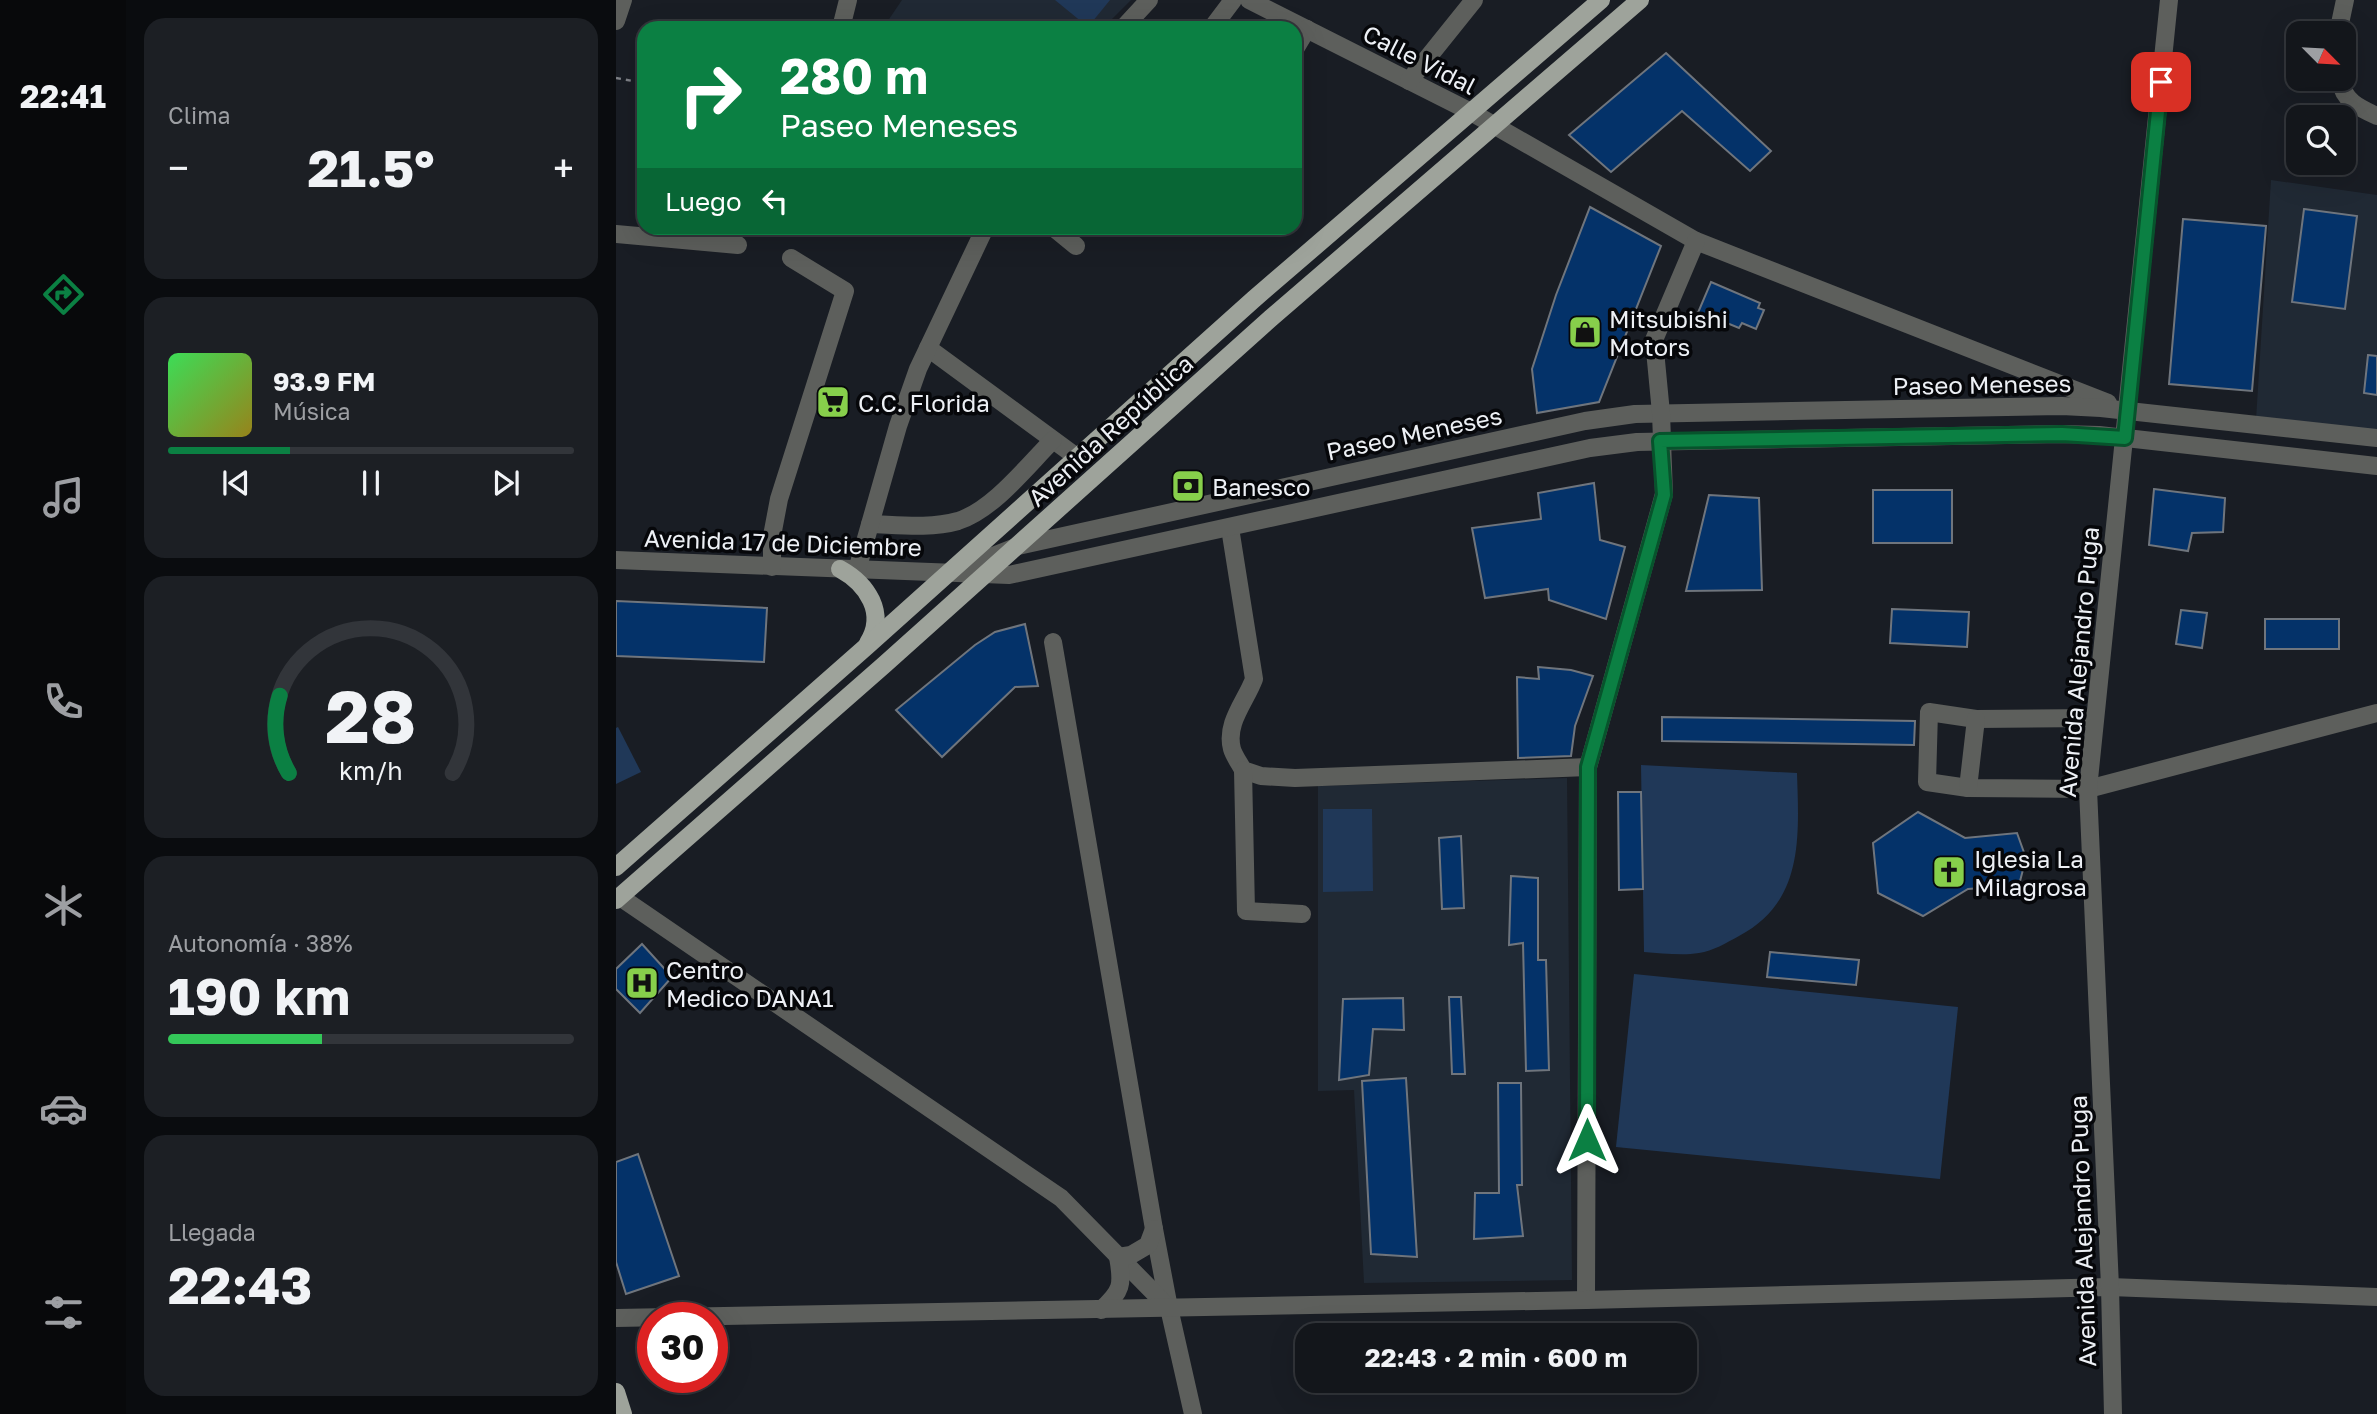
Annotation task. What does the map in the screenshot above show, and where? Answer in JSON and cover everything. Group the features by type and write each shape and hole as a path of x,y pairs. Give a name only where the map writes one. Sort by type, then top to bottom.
{"main road":[{"name":"Avenida República","path":"616,867 863,650 1254,299 1601,0"},
{"name":"Avenida República","path":"618,899 1018,546 1271,318 1640,0"},
{"path":"848,569 872,600 875,609 874,628 863,650"},
{"path":"616,1392 623,1414"}],"street":[{"path":"616,21 623,0"},
{"path":"843,21 848,0"},
{"path":"1130,21 1149,0"},
{"path":"1217,21 1233,0"},
{"name":"Calle Vidal","path":"1249,0 1291,21"},
{"path":"1409,81 1474,0"},
{"name":"Avenida Alejandro Puga","path":"2113,1414 2088,789 2169,0"},
{"path":"2341,21 2345,0"},
{"name":"Calle Vidal","path":"1302,26 1471,112 1696,241 2128,411"},
{"path":"1302,37 1307,29"},
{"path":"2344,91 2354,106 2377,116"},
{"path":"616,234 738,245"},
{"path":"848,569 870,524 908,395 982,235"},
{"path":"1063,235 1076,246"},
{"path":"1586,1300 1588,767 1664,495 1661,413 1654,340 1696,241"},
{"path":"772,566 772,536 779,499 845,291 791,258"},
{"path":"928,348 1078,458"},
{"name":"Paseo Meneses","path":"949,573 1018,546 1585,421 1635,414 2062,406 2377,438"},
{"path":"949,573 1018,574 1590,448 1637,442 2062,434 2125,438 2377,466"},
{"path":"870,524 942,524 959,521 978,512 999,494 1053,440"},
{"path":"1230,527 1254,679 1248,696 1234,716 1231,748 1243,770 1246,911 1302,914"},
{"name":"Avenida 17 de Diciembre","path":"616,560 949,573"},
{"path":"1054,642 1154,1229 1193,1414"},
{"path":"2094,718 1976,719 1929,712 1927,782 1968,788 2088,789 2377,713"},
{"path":"1968,788 1976,719"},
{"path":"1243,770 1261,776 1295,778 1588,767"},
{"path":"618,899 1061,1198 1169,1308"},
{"path":"1118,1257 1131,1255 1148,1245 1154,1229"},
{"path":"1101,1310 1117,1295 1122,1279 1118,1257"},
{"path":"616,1318 1586,1300 2110,1287 2377,1297"}],"path":[{"path":"616,78 637,82"}],"shaded area":[{"path":"902,0 1131,0 1110,21 888,21"},
{"path":"1055,0 1110,0 1093,21 1081,21"},
{"path":"2271,180 2377,195 2377,432 2256,420"},
{"path":"618,727 641,772 616,784 616,728"},
{"path":"1641,765 1797,773 1797,844 1786,886 1776,905 1760,922 1714,949 1686,954 1644,952"},
{"path":"1567,778 1572,1280 1364,1283 1354,1090 1318,1091 1318,786"},
{"path":"1323,809 1372,809 1373,891 1323,892"},
{"path":"1634,974 1958,1007 1940,1179 1616,1147"}],"building":[{"path":"1666,53 1771,151 1750,171 1682,111 1611,172 1569,135"},
{"name":"Mitsubishi Motors","path":"1590,207 1661,246 1599,402 1537,413 1532,369 1556,295"},
{"path":"2304,209 2357,216 2345,309 2292,302"},
{"path":"2183,219 2266,226 2252,391 2169,384"},
{"path":"1711,282 1760,303 1758,308 1764,310 1756,329 1742,323 1739,328 1727,323 1725,327 1697,315"},
{"path":"2368,355 2377,356 2377,395 2364,393"},
{"path":"1594,483 1600,540 1625,547 1606,619 1549,600 1548,589 1485,598 1472,528 1541,519 1538,493"},
{"path":"2154,489 2225,498 2223,532 2192,533 2188,551 2149,545"},
{"path":"1873,490 1952,490 1952,543 1873,543"},
{"path":"1709,495 1759,498 1762,590 1686,591"},
{"path":"616,601 767,608 764,662 616,656"},
{"path":"1892,609 1969,612 1967,647 1890,643"},
{"path":"2181,610 2207,613 2202,648 2176,644"},
{"path":"2265,619 2339,619 2339,649 2265,649"},
{"path":"1025,624 1038,686 1015,687 942,757 896,710 975,645 995,632"},
{"path":"1538,667 1571,670 1593,676 1575,726 1571,756 1518,758 1517,677 1539,679"},
{"path":"1662,717 1915,721 1914,745 1662,741"},
{"path":"1618,792 1641,792 1643,889 1619,890"},
{"name":"Iglesia La Milagrosa","path":"1918,812 1965,838 2017,833 2026,858 2019,885 1968,889 1923,916 1878,893 1873,843"},
{"path":"1461,836 1464,908 1442,909 1439,838"},
{"path":"1511,876 1538,878 1538,960 1546,960 1549,1070 1526,1071 1523,943 1509,945"},
{"name":"Centro Medico DANA1","path":"642,944 672,977 640,1013 616,989 616,969"},
{"path":"1770,952 1859,960 1856,985 1767,977"},
{"path":"1449,997 1461,997 1465,1074 1452,1074"},
{"path":"1403,998 1404,1030 1373,1029 1369,1075 1339,1080 1343,999"},
{"path":"1406,1078 1417,1257 1371,1254 1362,1081"},
{"path":"1498,1083 1521,1083 1522,1185 1517,1185 1523,1236 1474,1239 1475,1193 1499,1193"},
{"path":"638,1154 679,1276 626,1294 616,1262 616,1162"}],"place":[{"name":"Mitsubishi Motors","path":"1585,332"},
{"name":"C.C. Florida","path":"833,402"},
{"name":"Banesco","path":"1188,486"},
{"name":"Iglesia La Milagrosa","path":"1949,872"},
{"name":"Centro Medico DANA1","path":"642,983"}],"route":[{"path":"1587,1140 1588,767 1664,495 1660,441 2062,434 2125,438 2161,82"}]}
